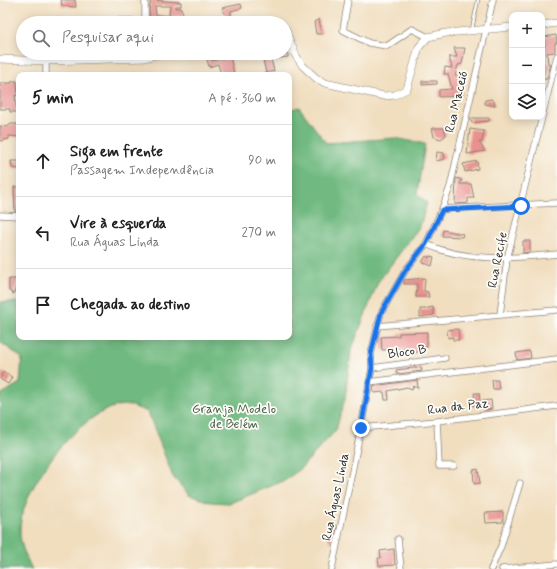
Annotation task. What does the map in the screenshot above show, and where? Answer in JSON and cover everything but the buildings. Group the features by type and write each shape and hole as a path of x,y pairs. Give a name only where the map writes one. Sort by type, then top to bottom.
{"street":[{"path":"145,0 145,16"},
{"path":"348,0 343,30 369,43 387,46 412,29 428,37"},
{"name":"Rua Maceió","path":"442,210 450,187 493,0"},
{"path":"545,25 557,23"},
{"path":"292,46 296,56 307,71 316,78 338,86 384,96 395,95 407,89 419,47 428,37 446,33 509,27"},
{"name":"Rua Recife","path":"545,105 557,56"},
{"path":"0,59 16,60"},
{"path":"23,60 66,60"},
{"path":"46,61 46,72"},
{"name":"Rua Recife","path":"500,315 507,259 541,120"},
{"path":"442,210 557,203"},
{"name":"Rua Águas Linda","path":"332,569 361,428 372,368 371,354 377,326 388,298 405,271 426,244 442,210"},
{"path":"0,215 16,216"},
{"path":"426,244 455,255 507,259 557,254"},
{"path":"377,326 557,310"},
{"name":"Bloco B","path":"372,368 445,358"},
{"path":"369,382 557,359"},
{"name":"Rua da Paz","path":"361,428 437,421 557,406"},
{"path":"437,421 438,466 454,466"},
{"path":"491,569 520,483"},
{"path":"398,539 401,569"},
{"path":"502,569 557,564"}],"lane":[{"path":"471,31 478,0"}],"green space":[{"name":"Granja Modelo de Belém","path":"299,107 326,143 395,138 425,144 417,194 427,203 420,226 378,282 351,351 345,398 336,430 303,466 286,480 230,503 210,502 189,495 173,477 148,412 127,405 107,410 89,420 72,435 41,474 30,494 22,514 20,532 24,551 32,569 0,569 0,395 20,383 22,358 0,342 0,302 16,302 16,340 292,340 292,109"}],"route":[{"path":"361,428 372,368 371,354 381,313 388,298 405,271 426,244 442,210 521,206"}]}
